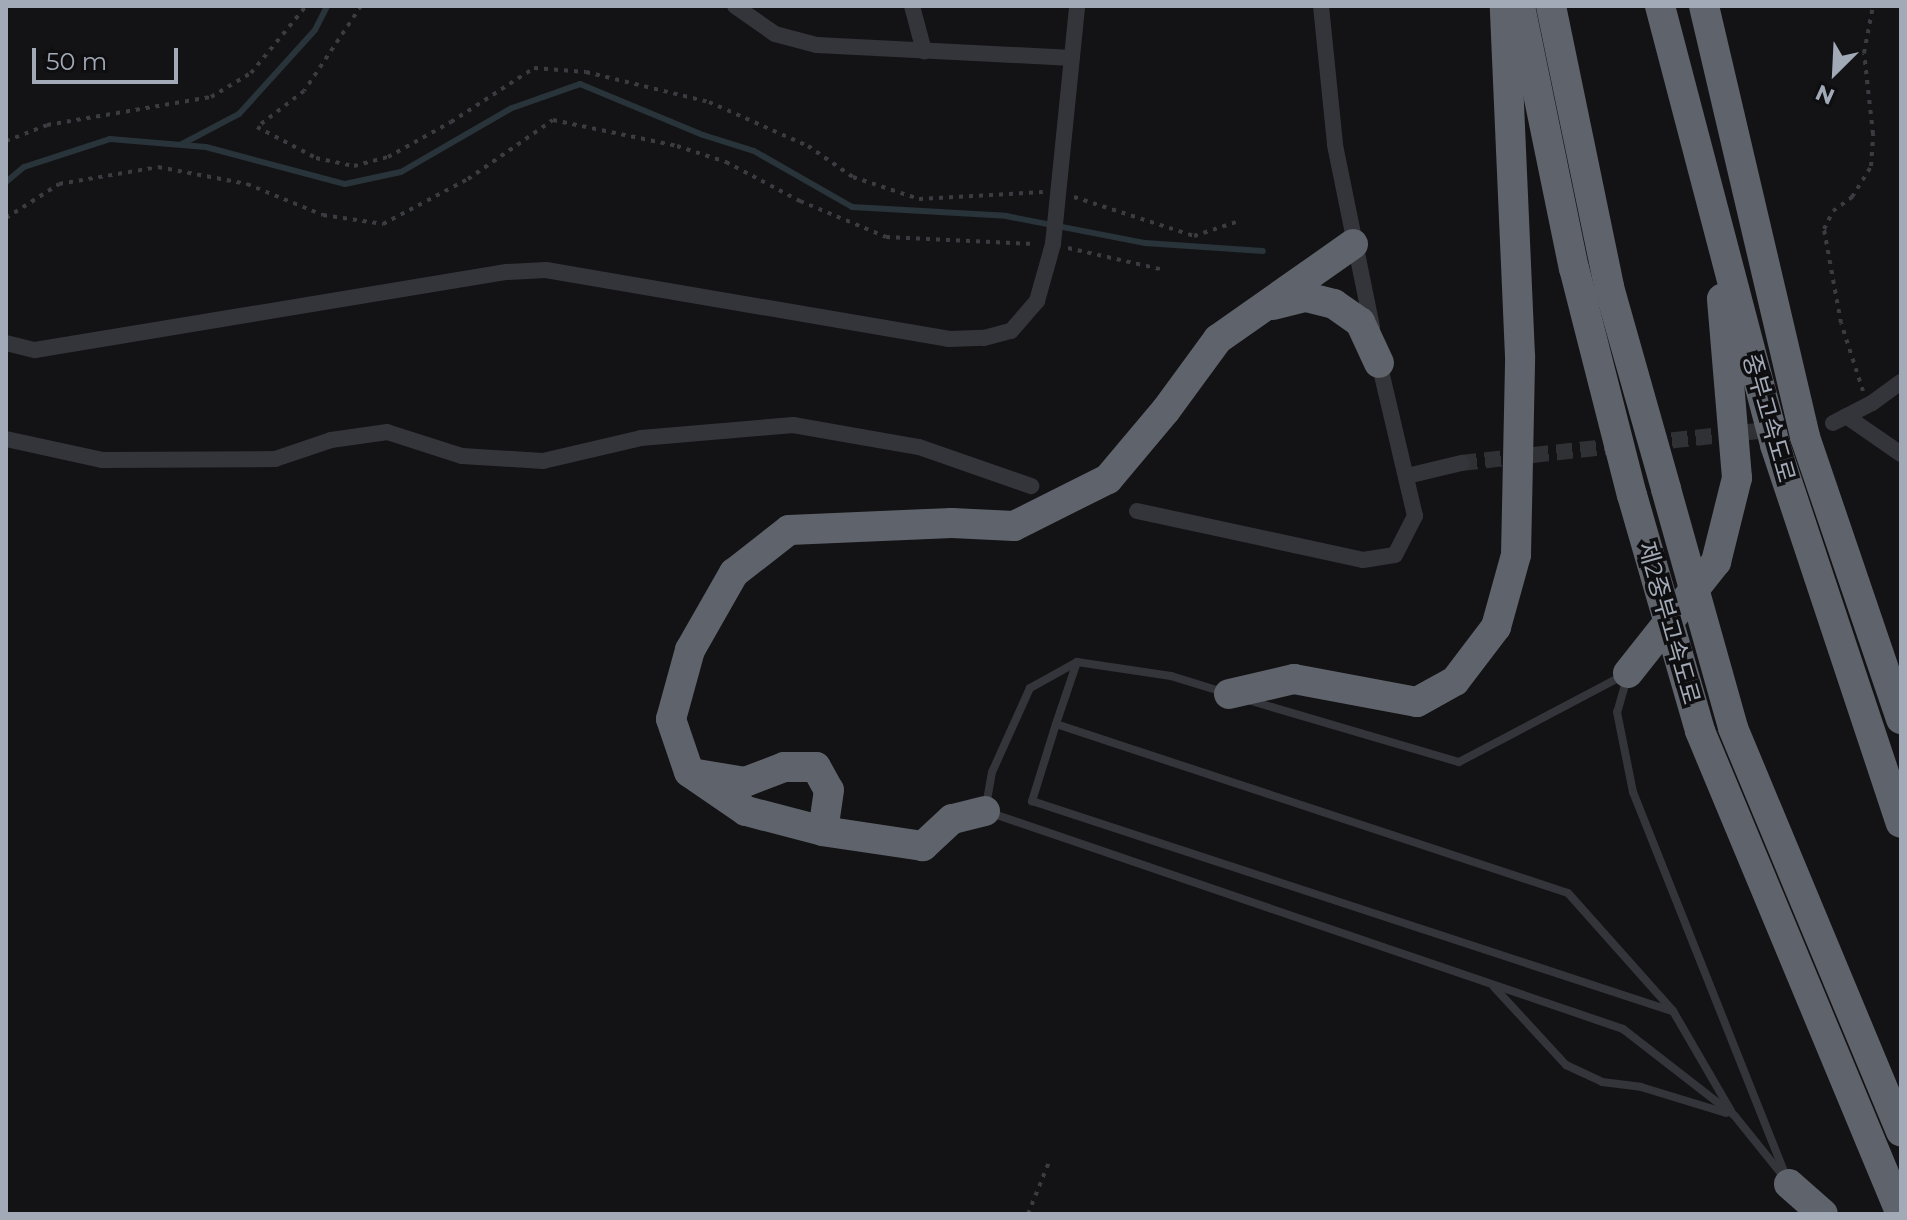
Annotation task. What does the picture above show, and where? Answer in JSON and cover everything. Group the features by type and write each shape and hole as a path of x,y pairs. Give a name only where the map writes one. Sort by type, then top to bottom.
{"highway":[{"path":"1229,694 1294,679 1417,702 1455,681 1496,627 1516,555 1520,371 1505,6"},
{"name":"제2중부고속도로","path":"1520,6 1574,268 1632,495 1700,731 1896,1204"},
{"name":"제2중부고속도로","path":"1551,6 1609,287 1733,728 1901,1131"},
{"name":"중부고속도로","path":"1660,6 1775,445 1901,823"},
{"name":"중부고속도로","path":"1704,6 1805,437 1901,719"},
{"path":"1628,673 1716,562 1737,478 1716,221"},
{"path":"985,811 952,819 923,846 823,831 746,811 689,772 671,719 690,650 734,573 789,530 938,523 1014,526 1108,479 1166,410 1218,339 1353,244"},
{"path":"1264,307 1306,297 1334,304 1360,322 1379,363"},
{"path":"689,772 745,782 784,767 816,767 829,790 823,831"},
{"path":"1789,1184 1823,1214"}],"street":[{"path":"735,6 775,34 817,45 1072,58"},
{"path":"912,6 924,51"},
{"path":"6,343 35,350 507,272 546,270 948,339 984,338 1011,331 1037,301 1053,244 1077,6"},
{"path":"1137,511 1363,560 1395,555 1415,516 1353,244 1335,145 1321,6"},
{"path":"1901,382 1872,403 1840,420 1901,454"},
{"path":"6,439 102,460 275,459 331,440 387,432 462,456 543,461 641,438 793,425 919,447 1031,486"},
{"path":"1407,476 1461,463"}],"lane":[{"path":"1077,662 1032,801 1673,1011"},
{"path":"1628,673 1459,762 1171,676 1077,662 1030,688 992,772 985,811 1623,1029 1734,1115"},
{"path":"1628,673 1617,712 1633,792 1789,1184"},
{"path":"1056,724 1568,893 1673,1011 1734,1115 1789,1184"},
{"path":"1493,987 1566,1065 1602,1082 1641,1087 1734,1115"}],"path":[{"path":"6,141 47,125 211,97 251,73 306,6"},
{"path":"361,6 304,91 257,127 316,158 354,166 388,157 451,122 534,68 586,72 709,102 808,146 853,177 919,199 1058,191 1107,210 1194,236 1236,222"},
{"path":"1872,403 1859,387 1841,323 1824,229 1833,211 1852,197 1871,166 1873,134 1864,53 1873,6"},
{"path":"6,218 59,184 158,167 247,184 323,215 383,224 468,179 553,120 677,146 726,162 800,201 886,237 1053,244 1164,270"},
{"path":"1028,1214 1049,1162"}],"waterway":[{"path":"182,144 239,114 315,30 327,6"},
{"path":"6,182 24,167 110,139 206,147 345,184 401,172 512,108 580,84 703,135 754,151 852,207 1006,216 1145,243 1263,251"}],"tunnel":[{"path":"1648,443 1776,429"},
{"path":"1461,463 1625,445"}]}
